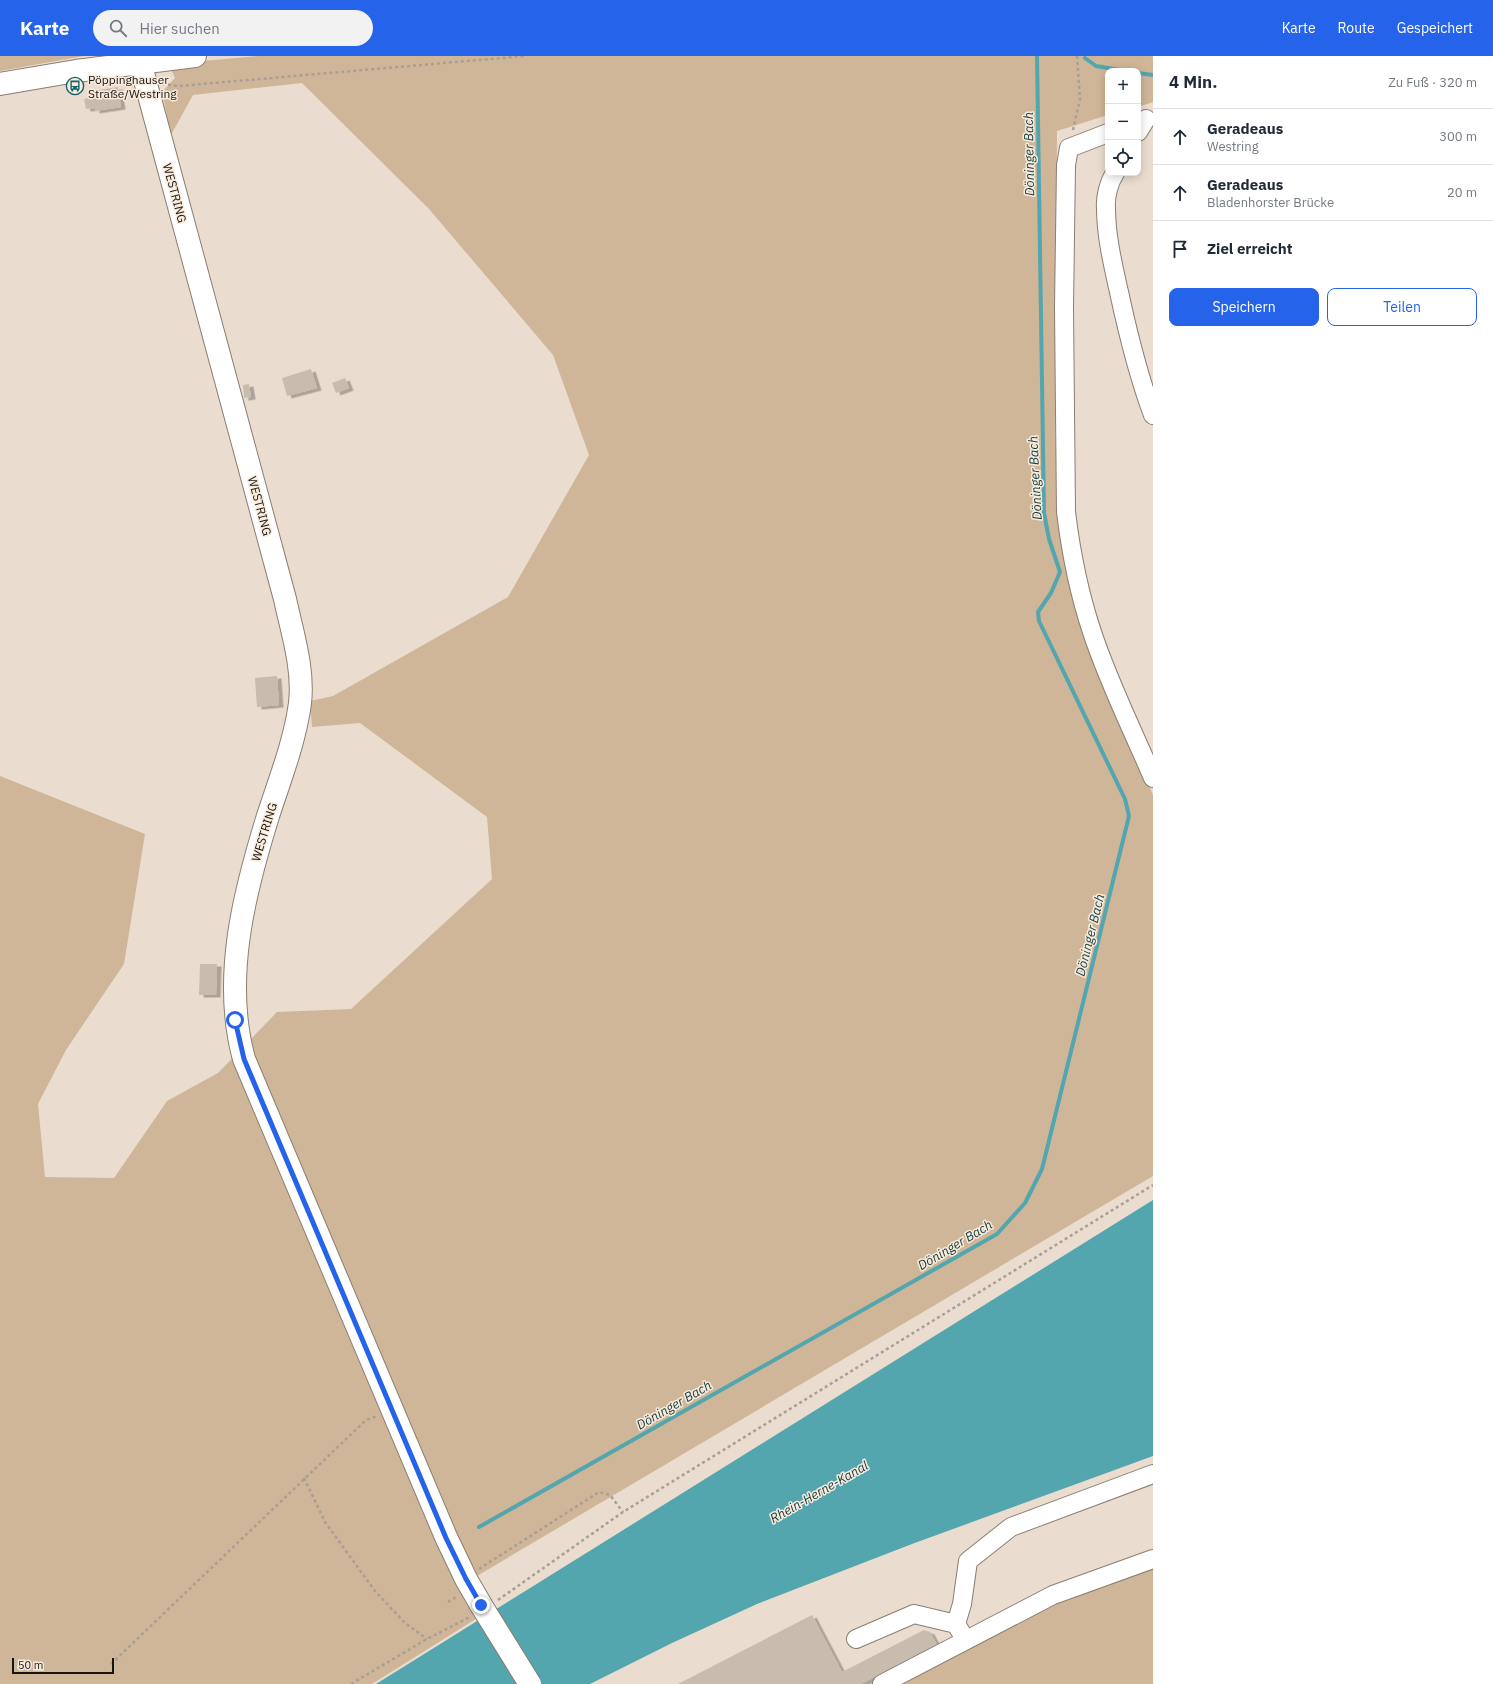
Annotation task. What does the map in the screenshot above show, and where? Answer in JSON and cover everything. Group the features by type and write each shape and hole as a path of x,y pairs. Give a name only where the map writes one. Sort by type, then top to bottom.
{"main road":[{"path":"0,84 76,71 143,72 195,56"},
{"name":"WESTRING","path":"143,72 284,599 298,656 301,682 300,703 293,735 246,893 237,958 235,991 237,1035 244,1059 392,1410 466,1579 530,1684"}],"lane":[{"path":"1105,134 1069,148 1066,165 1064,308 1066,512 1070,546 1081,595 1092,633 1153,778"},
{"path":"1113,176 1105,207 1111,256 1130,345 1153,415"},
{"path":"956,1624 962,1604 968,1561 1011,1527 1153,1474"},
{"path":"882,1684 1053,1595 1153,1559"},
{"path":"856,1639 914,1614 956,1624 966,1639"}],"path":[{"path":"143,72 179,86 525,56"},
{"path":"1069,148 1080,99 1077,56"},
{"path":"466,1579 599,1492 610,1495 624,1512 1153,1185"},
{"path":"111,1664 366,1420 392,1410"},
{"path":"304,1478 325,1522 374,1591 404,1622 427,1639"}],"shaded area":[{"path":"0,56 84,56 0,71"},
{"path":"259,56 1153,56 1153,102 1141,106 1141,68 1105,68 1105,116 1057,131 1055,438 1067,556 1087,635 1153,795 1153,1176 460,1586 479,1617 372,1684 0,1684 0,776 145,834 124,964 66,1050 38,1104 45,1177 114,1178 167,1101 218,1073 277,1012 351,1009 492,879 487,817 360,723 312,727 310,701 333,696 508,597 589,455 553,355 429,209 302,83 193,95 171,135 162,92 175,78 169,64"},
{"path":"1153,1564 1153,1684 895,1684 1044,1605"}],"water":[{"name":"Rhein-Herne-Kanal","path":"1153,1200 1153,1456 912,1544 757,1604 672,1643 590,1684 376,1684"}],"building":[{"path":"118,87 121,107 95,111 95,108 86,109 84,99 93,97 92,91"},
{"path":"311,369 317,388 287,396 282,378"},
{"path":"345,378 349,388 336,393 332,383"},
{"path":"249,384 251,397 244,398 243,385"},
{"path":"277,676 279,705 257,707 255,678"},
{"path":"200,964 217,964 216,995 199,995"},
{"path":"812,1615 842,1672 924,1630 930,1632 937,1645 861,1684 678,1684"}],"waterway":[{"name":"Döninger Bach","path":"479,1527 997,1234 1025,1203 1042,1169 1129,816 1125,799 1039,621 1038,612 1051,593 1060,572 1049,539 1044,513 1037,56"},
{"path":"1085,58 1096,66 1108,68"},
{"path":"1141,73 1153,75"}],"place":[{"name":"Pöppinghauser Straße/Westring","path":"75,86"}],"route":[{"path":"235,1020 237,1035 244,1059 446,1538 466,1579 481,1605"}]}
